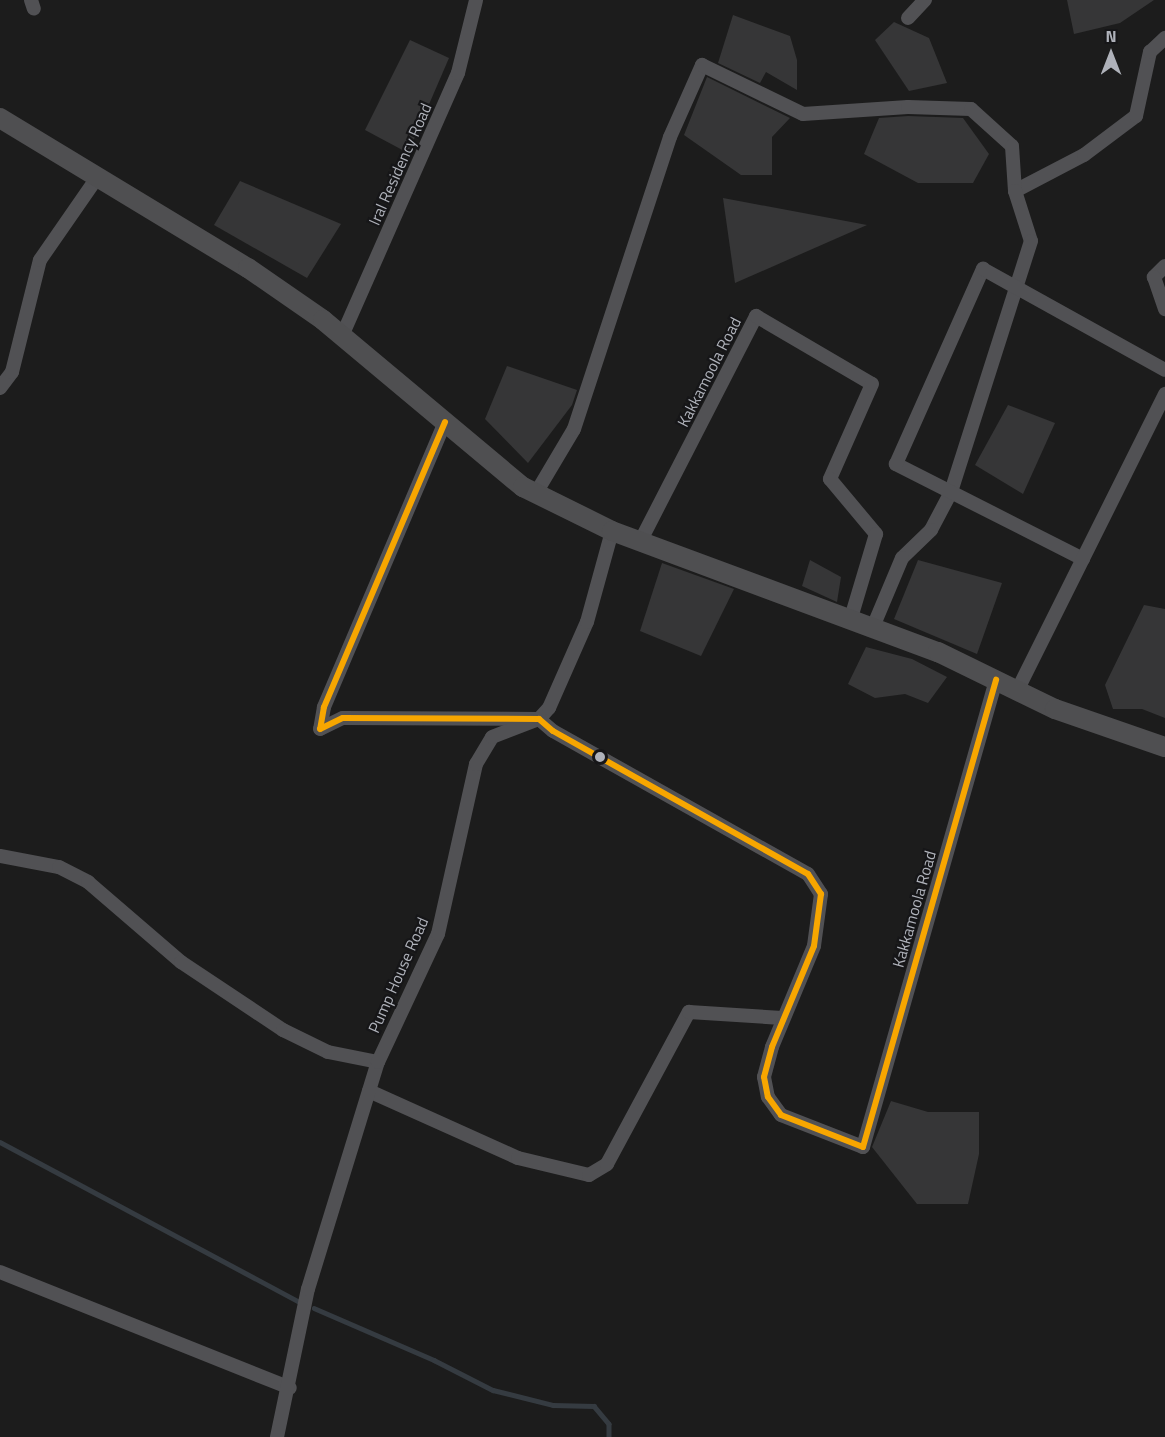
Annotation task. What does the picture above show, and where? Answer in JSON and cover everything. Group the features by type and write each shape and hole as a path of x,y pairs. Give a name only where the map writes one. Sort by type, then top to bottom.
{"main road":[{"path":"0,118 96,179 248,268 342,336 445,422 536,493 612,531 851,618 938,652 1054,709 1165,747"}],"street":[{"name":"Iral Residency Road","path":"342,336 458,73 476,0"},
{"path":"908,18 925,0"},
{"path":"1015,191 1084,155 1136,116 1150,52 1165,38"},
{"path":"536,493 574,429 670,137 702,65 803,114 908,107 971,109 1012,146 1015,191 1031,241 1018,288 951,492 931,530 902,558 873,627"},
{"path":"0,388 12,372 40,260 96,179"},
{"path":"1165,266 1154,277 1165,309"},
{"path":"1083,559 896,464 983,269 1165,370"},
{"name":"Kakkamoola Road","path":"641,540 756,316 872,384 830,479 876,534 851,618"},
{"path":"1017,691 1165,394"},
{"path":"369,1090 518,1158 568,1173 589,1174 606,1164 689,1012 782,1018 814,946 821,894 808,874 553,730 539,718 343,718 320,729 324,707 445,422"},
{"path":"539,718 549,708 587,622 612,531"},
{"name":"Kakkamoola Road","path":"782,1018 764,1077 768,1096 781,1114 863,1147 996,680"},
{"name":"Pump House Road","path":"277,1437 290,1388 308,1289 378,1062 438,934 476,764 483,748 492,737 539,718"},
{"path":"0,856 59,867 88,882 181,962 283,1030 328,1052 378,1062"},
{"path":"0,1272 290,1388"}],"building":[{"path":"1067,0 1154,0 1120,23 1074,34"},
{"path":"733,15 790,36 797,60 797,90 766,72 760,83 718,63"},
{"path":"894,22 929,38 947,83 909,91 875,40"},
{"path":"410,40 449,58 408,153 365,130"},
{"path":"707,77 790,118 772,137 772,175 741,175 684,135"},
{"path":"908,116 963,118 989,154 973,183 918,183 864,154 879,118"},
{"path":"240,181 341,224 307,278 214,225"},
{"path":"723,198 867,225 735,283"},
{"path":"507,366 577,390 572,405 528,463 485,419"},
{"path":"1008,405 1055,423 1023,494 975,465"},
{"path":"810,560 841,577 837,602 802,586"},
{"path":"918,560 1002,583 977,654 894,619"},
{"path":"662,563 734,589 701,656 640,631"},
{"path":"1144,605 1165,609 1165,718 1142,709 1113,709 1105,685"},
{"path":"866,647 912,659 947,677 928,703 905,694 875,698 848,684"},
{"path":"891,1101 928,1112 979,1112 979,1154 968,1204 917,1204 872,1147"}],"waterway":[{"path":"0,1142 300,1302"},
{"path":"314,1308 434,1360 493,1390 553,1405 594,1406 609,1424 609,1437"}],"transit line":[{"path":"445,422 324,707 320,729 343,718 539,719 553,731 808,874 821,894 814,946 772,1047 764,1077 768,1097 781,1115 863,1147 996,680"}]}
